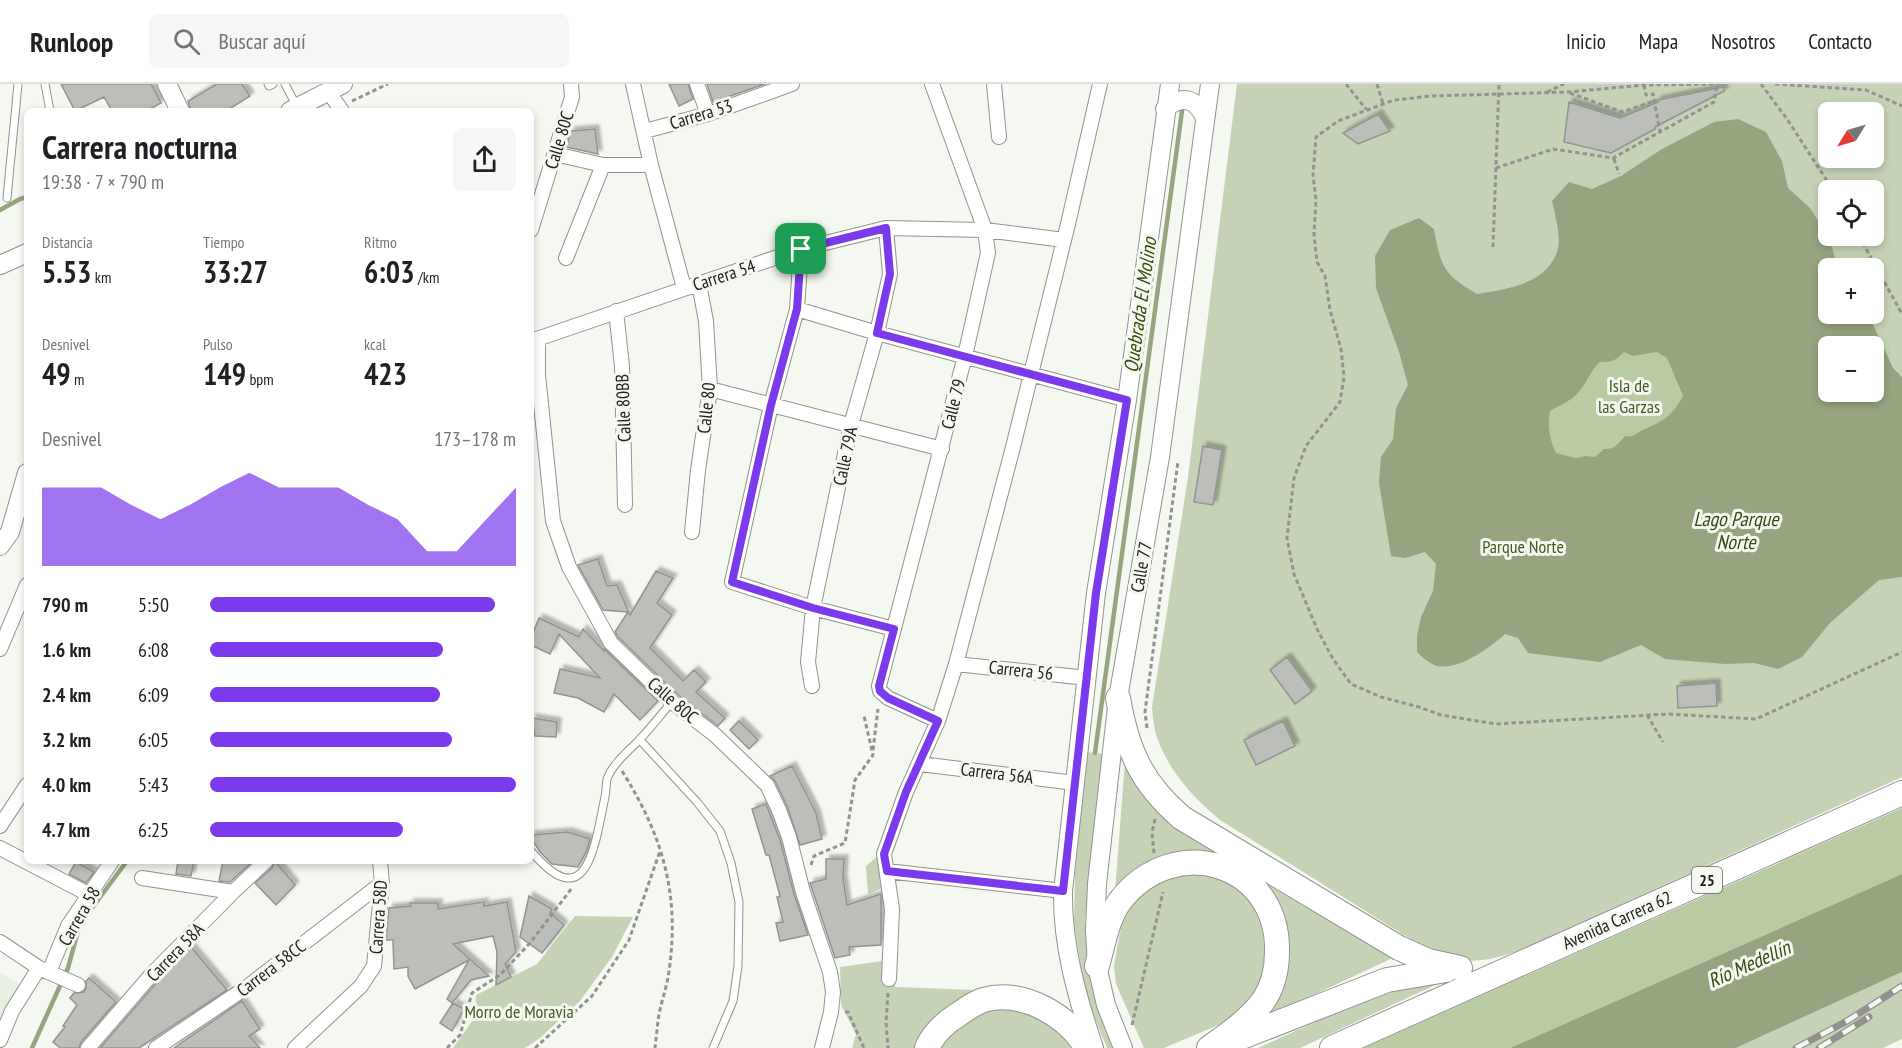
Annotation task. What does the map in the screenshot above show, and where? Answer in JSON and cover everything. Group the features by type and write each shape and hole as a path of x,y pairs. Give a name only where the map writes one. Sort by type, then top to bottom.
{"highway":[{"path":"1118,698 1123,729 1136,762 1158,794 1182,818 1399,948 1428,961 1460,969"},
{"name":"Avenida Carrera 62","path":"1332,1048 1902,793"},
{"path":"1097,966 1119,903 1148,875 1163,867 1186,862 1210,863 1229,869 1248,883 1262,898 1273,918 1278,938 1277,960 1273,981 1265,998 1230,1034 1209,1048"},
{"path":"1216,1048 1387,980 1406,975 1460,969 1511,967"},
{"path":"927,1048 940,1029 952,1018 983,1000 1003,998 1035,1004 1049,1011 1067,1024 1088,1048"}],"main road":[{"path":"167,84 179,108"},
{"path":"1094,1048 1067,951 1063,891 1096,593 1127,400 1170,84"},
{"name":"Calle 77","path":"1123,1048 1106,1005 1097,966 1096,894 1118,698 1160,457 1210,84"},
{"path":"295,108 336,88"},
{"path":"1165,109 1173,102 1183,99 1201,108 1205,118"},
{"path":"0,265 24,255"},
{"path":"0,546 10,532 24,483"}],"street":[{"name":"Calle 80C","path":"534,220 572,97 572,84"},
{"path":"633,84 651,165 684,288"},
{"path":"697,84 708,114"},
{"name":"Carrera 53","path":"645,131 708,114 792,84"},
{"name":"Calle 79","path":"880,691 879,686 965,356 988,253 985,230 932,84"},
{"path":"994,84 999,137"},
{"path":"889,979 892,909 884,854 906,792 938,721 956,664 1013,447 1100,84"},
{"path":"336,88 341,108"},
{"path":"555,154 603,165 651,165"},
{"path":"566,258 603,165"},
{"name":"Carrera 54","path":"535,340 801,249 886,228 985,230 1064,240"},
{"name":"Calle 79A","path":"812,686 808,662 813,608 851,425 877,333 890,274 886,228"},
{"path":"801,249 797,309 771,405 732,582 813,608 894,629"},
{"name":"Calle 80","path":"692,532 710,389 706,321 699,284"},
{"path":"797,309 877,333 1127,400"},
{"name":"Calle 80BB","path":"616,311 622,366 625,505"},
{"name":"Calle 80C","path":"535,340 553,521 566,558 611,643 672,702 715,735 767,785 789,837 802,886 830,972 833,992 831,1012 822,1048"},
{"path":"710,389 942,449"},
{"path":"0,649 24,592"},
{"name":"Carrera 56","path":"956,664 1087,678"},
{"path":"880,691 888,698 938,721"},
{"name":"Carrera 56A","path":"920,764 1075,783"},
{"path":"0,826 24,790"},
{"path":"0,848 24,861"},
{"path":"31,864 90,895"},
{"name":"Carrera 58","path":"0,1040 12,1011 47,971 69,926 110,864"},
{"name":"Carrera 58A","path":"88,1048 152,974 263,864"},
{"name":"Carrera 58D","path":"295,1048 361,986 374,966 382,883 380,864"},
{"path":"887,871 1063,891"},
{"path":"142,878 233,892"},
{"name":"Carrera 58CC","path":"156,1048 247,987 382,883"},
{"path":"0,942 47,971 76,984"}],"lane":[{"path":"7,198 18,84"},
{"path":"45,84 49,108"},
{"path":"268,84 269,86 273,84"},
{"path":"285,84 293,108"},
{"path":"534,854 546,868 560,877 572,878 586,870 591,858 607,779 617,762 640,740 672,702"},
{"path":"640,740 697,802 720,831 731,863 740,902 738,966 733,1001 713,1048"}],"path":[{"path":"343,108 388,84"},
{"path":"1346,84 1366,110"},
{"path":"1377,84 1383,104"},
{"path":"1493,247 1499,84"},
{"path":"1545,92 1564,84"},
{"path":"1496,168 1552,149 1613,158 1714,102 1718,84 1644,85 1569,92 1432,96 1394,100 1338,121 1316,137 1313,175 1317,200 1315,243 1317,262 1325,276 1330,310 1341,349 1344,377 1340,402 1306,446 1294,478 1287,538 1294,574 1317,628 1333,659 1351,684 1381,697 1441,715 1496,724 1647,715 1708,715 1756,719 1902,652"},
{"path":"1761,84 1799,136 1827,180"},
{"path":"1777,84 1866,90 1902,106"},
{"path":"1644,85 1646,95 1653,94 1660,132"},
{"path":"1569,92 1622,112 1654,101"},
{"path":"1613,158 1619,174"},
{"path":"1865,246 1902,314"},
{"path":"1147,731 1145,712 1179,451"},
{"path":"802,886 814,856 845,843 855,780 873,754 880,691"},
{"path":"1647,715 1663,742"},
{"path":"864,716 873,754"},
{"path":"617,762 640,799 660,850 671,890 673,932 669,973 658,1020 656,1048"},
{"path":"1154,856 1152,832 1159,812"},
{"path":"535,1048 592,996 629,940 660,850"},
{"path":"447,1048 460,1035 472,993 500,975 530,943 586,870"},
{"path":"1132,1027 1164,887"},
{"path":"889,979 886,1022 889,1047"},
{"path":"831,1012 848,1012 864,1048"}],"shaded area":[{"path":"0,972 20,984 0,1020"}],"green space":[{"name":"Parque Norte","path":"1237,84 1902,84 1902,777 1515,952 1473,961 1453,959 1431,952 1220,820 1184,784 1169,763 1158,740 1152,707 1188,477"},
{"name":"Isla de las Garzas","path":"1623,351 1633,356 1657,352 1667,358 1683,396 1679,403 1661,421 1632,436 1625,436 1616,446 1604,449 1595,457 1576,458 1556,453 1550,433 1550,411 1580,391 1589,378 1591,370 1600,362 1613,361"},
{"path":"1087,752 1103,754 1085,921 1092,989 1115,1048 1107,1048 1087,1000 1074,925 1075,872"},
{"path":"1125,761 1140,788 1399,955 1262,1019 1285,964 1234,863 1115,892"},
{"path":"1902,808 1902,874 1510,1048 1364,1048"},
{"path":"879,855 887,886 868,894 866,866"},
{"path":"1176,872 1225,878 1247,895 1261,919 1267,968 1260,988 1230,1020 1164,1048 1144,1048 1116,984 1114,966 1118,942 1124,914 1135,898"},
{"name":"Morro de Moravia","path":"575,916 633,917 612,957 580,1001 540,1038 525,1048 453,1048 475,1017 476,995 537,964"},
{"path":"896,959 895,987 1001,991 920,1048 852,1048 856,1034 841,1005 840,967"},
{"path":"1902,972 1902,1039 1883,1048 1736,1048"},
{"path":"1448,979 1300,1048 1258,1048 1384,991"},
{"path":"997,1009 1019,1011 1050,1023 1066,1038 1071,1048 936,1048 938,1044 977,1014"}],"water":[{"name":"Lago Parque Norte","path":"1738,119 1766,132 1782,161 1788,188 1810,208 1818,221 1818,246 1831,246 1835,258 1818,258 1818,324 1873,324 1878,336 1818,336 1818,402 1884,402 1884,349 1893,368 1902,377 1902,577 1879,580 1830,623 1802,657 1778,669 1754,663 1725,664 1665,659 1641,645 1600,662 1528,653 1518,638 1505,634 1481,653 1460,663 1450,666 1432,664 1417,652 1417,636 1421,617 1433,591 1436,564 1425,552 1405,558 1391,556 1379,483 1381,457 1393,439 1396,408 1408,385 1376,288 1375,256 1390,230 1419,218 1434,229 1442,261 1450,275 1477,294 1523,284 1544,272 1557,252 1558,234 1552,201 1569,182 1592,189 1621,176 1662,149 1714,122","holes":["1624,352 1633,356 1657,352 1667,358 1683,396 1679,403 1662,421 1632,436 1625,436 1616,445 1604,449 1595,457 1576,458 1556,453 1550,433 1550,411 1575,396 1600,362 1614,360"]},
{"name":"Río Medellín","path":"1902,874 1902,972 1736,1048 1510,1048"}],"building":[{"path":"61,84 151,84 161,103 152,108 110,108 104,97 81,108 73,108"},
{"path":"217,84 242,84 250,96 231,108 190,108 188,101"},
{"path":"669,84 688,84 693,99 679,106"},
{"path":"707,84 765,84 713,102"},
{"path":"1723,87 1724,91 1611,153 1564,142 1569,102 1620,118 1658,102 1658,100"},
{"path":"1378,114 1390,131 1358,144 1343,133"},
{"path":"595,129 598,154 566,147 571,131"},
{"path":"1203,446 1222,450 1213,505 1194,502"},
{"path":"598,559 607,586 617,585 630,615 656,571 673,578 657,603 672,615 650,648 683,681 694,670 706,682 696,692 725,718 718,726 678,695 618,637 615,632 628,612 603,610 578,565"},
{"path":"539,618 579,637 583,629 658,701 640,720 614,694 604,712 578,698 554,693 560,669 600,678 559,634 550,654 534,646 534,630"},
{"path":"1287,657 1312,691 1295,704 1270,670"},
{"path":"1716,683 1717,706 1678,708 1677,686"},
{"path":"534,718 557,722 556,737 535,736"},
{"path":"739,721 758,740 749,749 730,730"},
{"path":"1283,721 1295,746 1256,765 1244,740"},
{"path":"792,766 816,813 822,839 800,845 787,806 775,781 770,776"},
{"path":"766,804 780,840 794,894 808,935 780,941 776,923 783,922 777,897 780,896 769,855 766,855 752,809"},
{"path":"568,832 590,839 578,867 552,864 534,843 534,835"},
{"path":"826,859 844,859 843,878 847,905 881,894 881,945 849,947 850,955 835,958 810,883 826,879"},
{"path":"75,864 80,864 94,872 86,883 69,874"},
{"path":"178,864 193,864 191,876 176,874"},
{"path":"222,864 250,864 230,882 219,881"},
{"path":"274,864 278,864 295,885 276,905 255,883"},
{"path":"529,896 552,909 550,913 564,925 542,953 520,937"},
{"path":"484,902 484,906 507,902 516,952 505,964 511,977 496,985 497,952 493,936 453,944 489,976 471,980 452,1003 447,999 469,960 415,989 408,976 408,967 394,969 393,940 386,940 389,908 411,906 410,903 438,903 438,909"},
{"path":"191,947 227,990 139,1048 100,1048 159,980"},
{"path":"89,978 116,1002 81,1042 79,1048 60,1048 53,1042 65,1027 63,1026 77,1005 70,998 74,993 84,992 86,981"},
{"path":"242,1001 260,1029 249,1036 260,1048 174,1048"},
{"path":"453,1003 464,1009 452,1031 440,1023"}],"waterway":[{"name":"Quebrada El Molino","path":"1095,753 1182,111"},
{"path":"0,210 24,198"},
{"path":"32,1048 68,968 80,924 125,864"}],"railway":[{"path":"1796,1048 1847,1021 1902,986"},
{"path":"1819,1048 1869,1017"}],"route":[{"path":"886,228 890,274 877,333 1127,400 1096,593 1063,891 887,871 884,854 906,792 938,721 888,698 880,691 879,686 894,629 813,608 732,582 771,405 797,309 801,249 886,228"}]}
